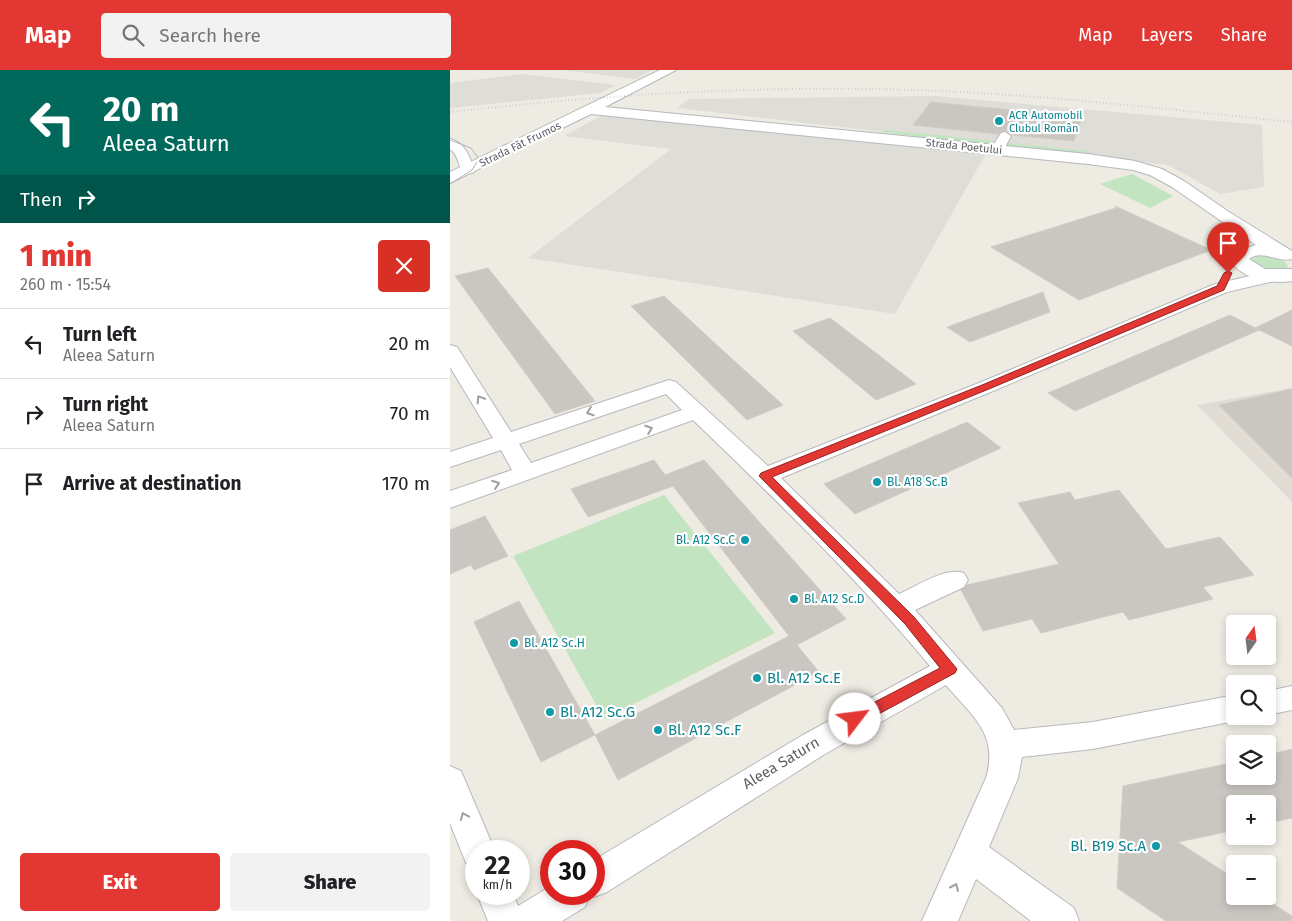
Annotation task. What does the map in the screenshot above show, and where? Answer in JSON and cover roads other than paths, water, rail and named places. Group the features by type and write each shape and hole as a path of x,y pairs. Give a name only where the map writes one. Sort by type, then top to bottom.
{"street":[{"path":"590,110 670,70"},
{"name":"Strada Poetului","path":"626,92 628,102 638,108 692,118"},
{"name":"Strada Poetului","path":"590,110 692,118 1118,163 1146,168 1178,184 1223,216 1288,256"},
{"name":"Strada Făt Frumos","path":"450,178 590,110"},
{"path":"997,150 1004,136"},
{"path":"450,143 460,150 468,170"},
{"name":"Strada Poetului","path":"1223,216 1234,236 1240,258"},
{"name":"Strada Poetului","path":"1240,258 1244,253 1260,250 1288,256"},
{"path":"1221,288 1228,273 1240,258 1248,269 1283,277"},
{"path":"765,476 986,387 1221,288 1283,277"},
{"path":"450,350 526,473"},
{"path":"450,460 669,386 765,476 909,621 990,718 1006,744 1007,764 971,854 940,921"},
{"path":"450,500 696,412"},
{"path":"895,608 955,580"},
{"name":"Aleea Saturn","path":"605,873 795,754 885,702 950,669"},
{"path":"1276,701 1292,698"},
{"path":"1006,744 1035,743 1071,738 1226,710"},
{"path":"450,781 474,840"},
{"path":"971,854 1062,921"},
{"path":"499,905 506,921"},
{"path":"528,921 554,905"}],"tram line":[{"path":"450,140 471,148 479,159 472,170 450,184"}],"railway":[{"path":"450,112 623,96 738,90 854,89 960,92 1055,98 1292,122"}],"place":[{"name":"ACR Automobil Clubul Român","path":"999,121"},
{"name":"Bl. A18 Sc.B","path":"877,482"},
{"name":"Bl. A12 Sc.C","path":"745,540"},
{"name":"Bl. A12 Sc.D","path":"794,599"},
{"name":"Bl. A12 Sc.H","path":"514,643"},
{"name":"Bl. A12 Sc.E","path":"757,678"},
{"name":"Bl. A12 Sc.G","path":"550,712"},
{"name":"Bl. A12 Sc.F","path":"658,730"},
{"name":"Bl. B19 Sc.A","path":"1156,846"}]}
